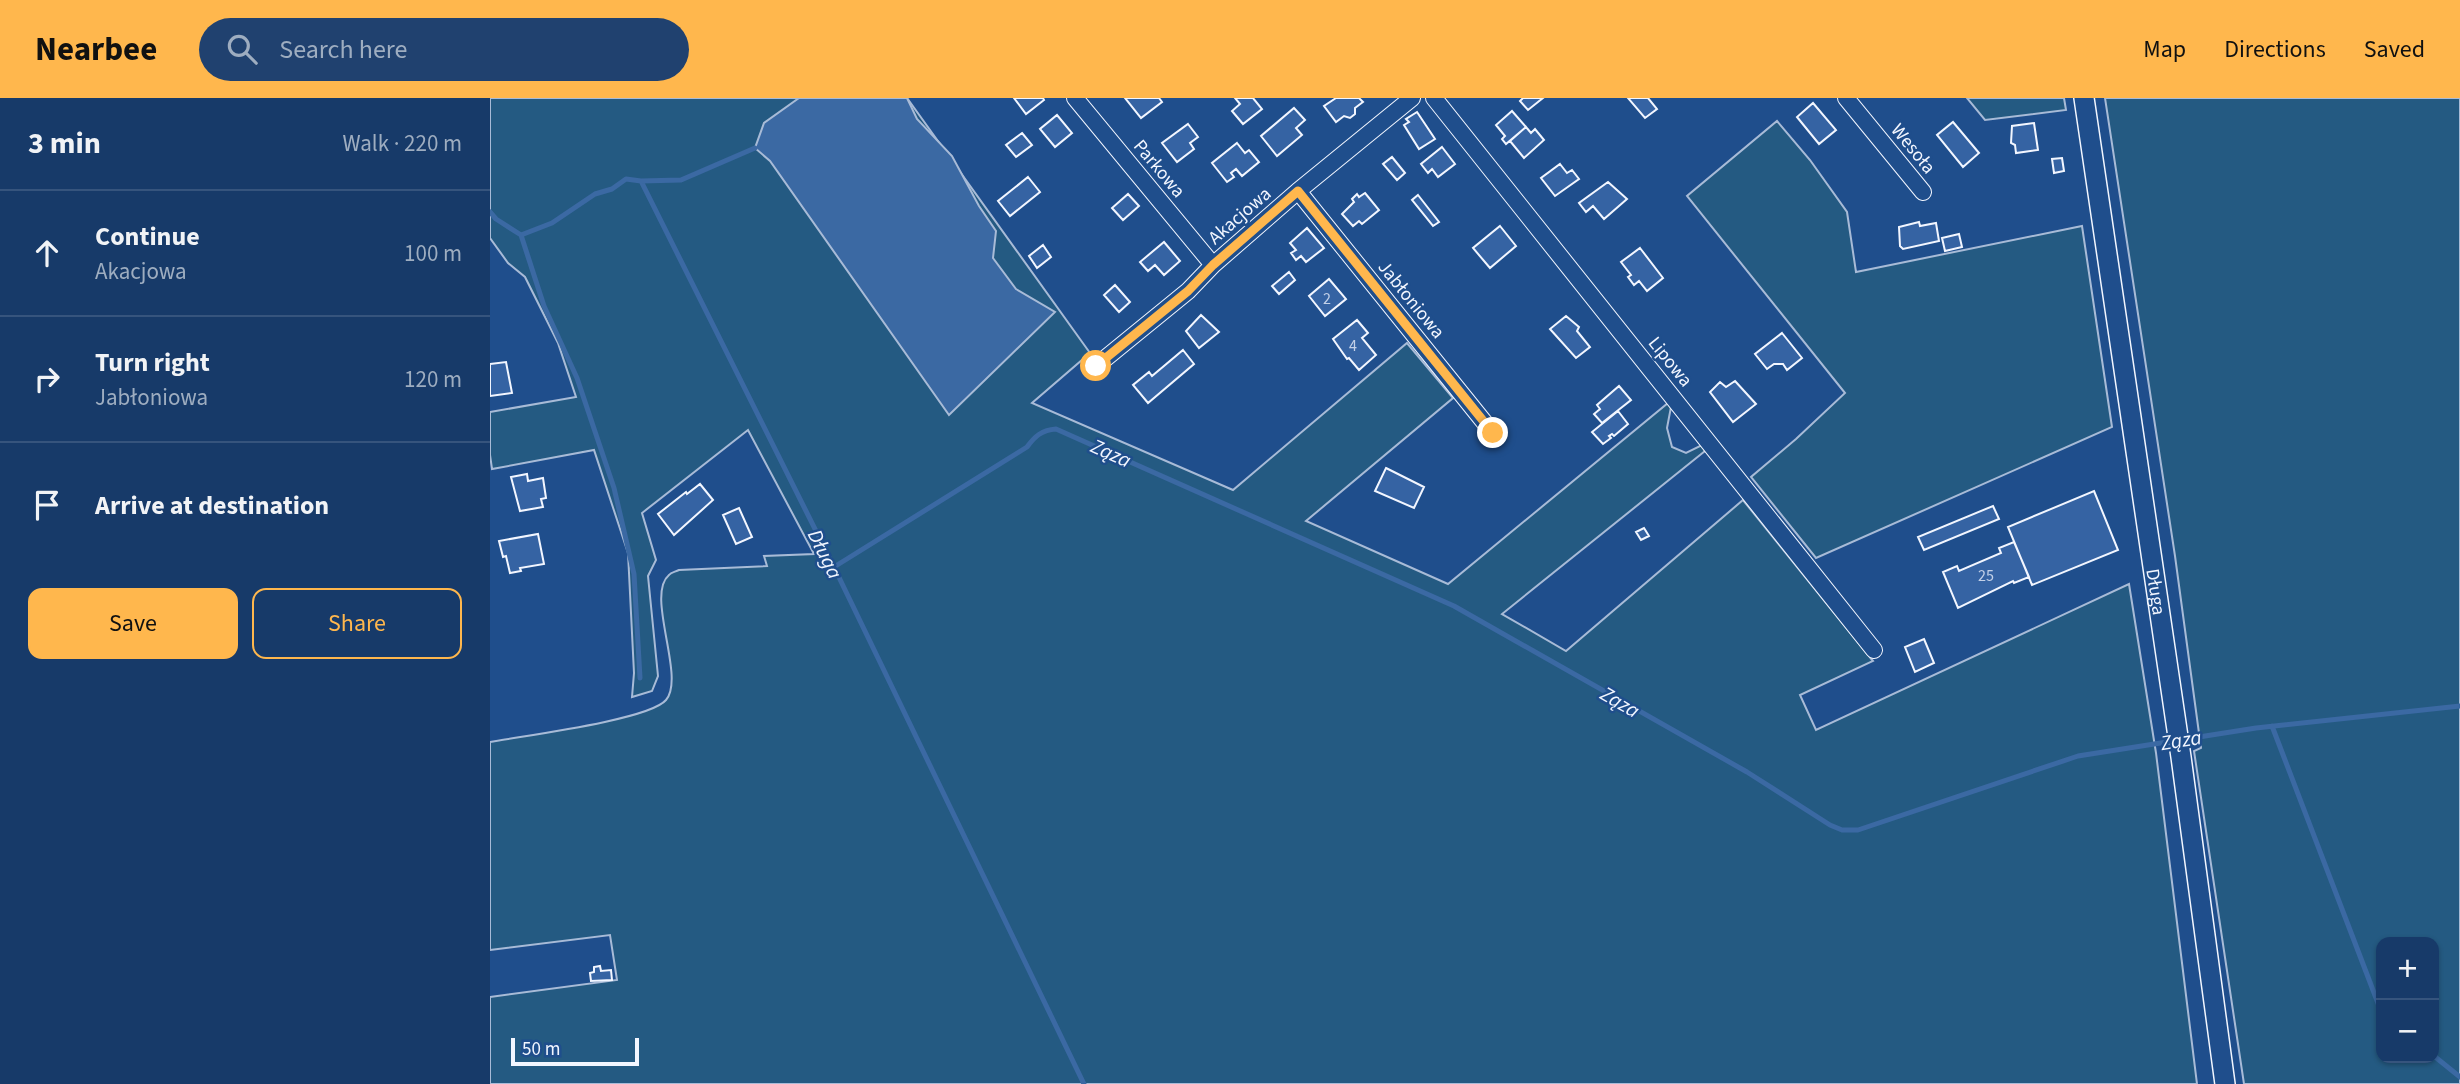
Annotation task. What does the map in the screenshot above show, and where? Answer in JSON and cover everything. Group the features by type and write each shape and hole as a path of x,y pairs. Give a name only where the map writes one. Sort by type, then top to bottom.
{"street":[{"name":"Parkowa","path":"1075,98 1213,265"},
{"name":"Akacjowa","path":"1096,366 1188,291 1213,265 1298,191 1412,98"},
{"name":"Lipowa","path":"1434,98 1874,650"},
{"name":"Wesoła","path":"1846,98 1923,192"},
{"name":"Długa","path":"2084,98 2181,757 2225,1084"},
{"name":"Jabłoniowa","path":"1298,191 1493,433"}],"shaded area":[{"path":"490,98 907,98 1090,353 1032,403 1233,490 1407,343 1453,398 1306,521 1448,584 1668,403 1671,407 1667,428 1672,447 1686,453 1702,445 1705,451 1502,614 1566,651 1743,500 1873,661 1800,695 1816,730 2129,584 2156,753 2197,1084 490,1084 490,997 617,980 610,935 490,950 490,742 611,720 636,714 666,700 671,689 672,674 661,600 663,585 671,573 679,570 767,566 764,556 814,554 748,430 642,513 656,560 648,576 658,676 652,691 632,697 634,673 628,553 594,450 492,469 490,412 576,397 558,343 525,277 508,263 490,238"},
{"path":"799,98 907,98 917,119 952,156 996,231 993,258 1016,289 1055,312 949,415 770,161 755,148 764,123"},
{"path":"1967,98 2064,98 2066,110 1985,120"},
{"path":"2105,98 2460,98 2460,1084 2244,1084 2194,751 2201,748 2175,556"},
{"path":"1777,121 1810,160 1847,212 1856,272 2082,226 2112,427 1816,558 1751,477 1845,393 1687,196"}],"building":[{"path":"1014,98 1043,98 1044,100 1026,114"},
{"path":"1125,98 1159,98 1162,102 1141,118"},
{"path":"1235,98 1253,98 1262,109 1243,124 1232,111 1240,104"},
{"path":"1336,98 1359,98 1363,102 1355,108 1355,114 1350,118 1344,116 1336,122 1324,106"},
{"path":"1523,98 1543,98 1528,110 1520,101"},
{"path":"1628,98 1648,98 1657,109 1645,118"},
{"path":"1813,103 1836,130 1819,144 1797,117"},
{"path":"1294,108 1305,120 1296,128 1302,135 1277,156 1261,136"},
{"path":"1512,111 1526,127 1506,144 1502,139 1505,136 1496,125"},
{"path":"1417,112 1435,139 1419,149 1404,125 1409,122 1406,119"},
{"path":"1057,115 1072,133 1055,147 1040,129"},
{"path":"1953,122 1979,153 1963,167 1937,135"},
{"path":"2034,123 2038,150 2016,153 2015,145 2011,143 2012,126"},
{"path":"1188,124 1198,137 1190,143 1194,149 1177,162 1162,143"},
{"path":"1526,127 1531,133 1535,129 1544,140 1524,158 1510,141"},
{"path":"1022,133 1032,145 1016,157 1006,145"},
{"path":"1237,143 1245,153 1249,150 1259,162 1242,176 1236,169 1231,173 1234,177 1227,182 1212,163"},
{"path":"1442,147 1455,164 1438,177 1432,169 1428,173 1421,164"},
{"path":"1392,157 1405,173 1397,180 1383,164"},
{"path":"2062,158 2064,171 2054,173 2052,159"},
{"path":"1560,164 1567,173 1572,170 1579,179 1555,196 1541,178"},
{"path":"1028,177 1040,192 1010,216 998,201"},
{"path":"1608,182 1627,199 1604,219 1593,206 1586,212 1579,203"},
{"path":"1365,193 1379,210 1362,224 1359,221 1353,226 1342,214 1354,202 1352,199 1357,194 1359,197"},
{"path":"1128,194 1139,206 1123,220 1112,208"},
{"path":"1418,195 1439,222 1433,226 1412,200"},
{"path":"1919,222 1920,226 1936,223 1939,241 1903,249 1900,246 1899,227"},
{"path":"1500,226 1516,246 1490,268 1473,248"},
{"path":"1307,228 1324,248 1306,262 1301,256 1296,260 1291,253 1296,250 1290,243"},
{"path":"1959,234 1962,247 1945,251 1942,238"},
{"path":"1164,242 1180,261 1164,275 1155,265 1148,271 1140,262"},
{"path":"1043,245 1051,257 1037,268 1029,256"},
{"path":"1640,248 1663,278 1647,291 1639,281 1634,285 1628,277 1631,275 1621,262"},
{"path":"1289,272 1295,280 1279,294 1272,286"},
{"path":"1329,279 1346,299 1325,316 1309,296"},
{"path":"1115,285 1130,302 1119,312 1104,295"},
{"path":"1201,315 1219,332 1199,348 1186,331"},
{"path":"1566,316 1579,327 1577,331 1590,347 1576,358 1550,329"},
{"path":"1357,320 1368,333 1362,338 1376,355 1359,370 1347,359 1333,339"},
{"path":"1782,333 1802,358 1787,370 1783,364 1774,364 1767,369 1755,354"},
{"path":"1183,350 1194,364 1148,403 1133,385 1149,372 1152,376"},
{"path":"506,362 512,393 490,396 490,364"},
{"path":"1735,381 1756,404 1733,422 1710,392 1720,382 1726,387"},
{"path":"1619,386 1631,400 1602,423 1594,414 1600,409 1597,405"},
{"path":"1618,411 1628,424 1614,436 1609,436 1611,438 1603,444 1592,432"},
{"path":"1386,468 1424,487 1414,508 1375,491"},
{"path":"527,474 528,481 543,478 546,498 541,499 543,507 520,511 511,477"},
{"path":"700,484 713,500 674,535 658,514"},
{"path":"2094,491 2118,550 2032,585 2008,527"},
{"path":"1993,506 1999,519 1924,550 1918,537"},
{"path":"739,508 752,537 736,544 723,515"},
{"path":"1644,528 1649,536 1641,540 1636,532"},
{"path":"538,534 544,564 520,568 521,571 510,573 499,541"},
{"path":"2014,542 2029,577 2014,583 2013,581 1958,608 1943,572 1957,566 1959,571 2001,553 1999,548"},
{"path":"1924,639 1934,663 1915,672 1905,647"},
{"path":"600,966 601,971 611,970 612,980 591,981 590,973 594,972 594,967"}],"waterway":[{"path":"641,181 681,180 755,148"},
{"name":"Długa","path":"490,212 521,235 552,223 595,194 612,189 626,179 641,181 834,567 1084,1084"},
{"path":"521,235 544,306 577,378 614,488 634,574 640,678"},
{"name":"Ząza","path":"834,567 1027,447 1039,434 1056,429 1454,606 1747,772 1842,830 1858,830 2078,756 2256,728 2460,706"},
{"path":"2272,726 2377,1000"},
{"path":"2439,1060 2460,1077"}],"route":[{"path":"1096,366 1188,291 1213,265 1298,191 1493,433"}]}
